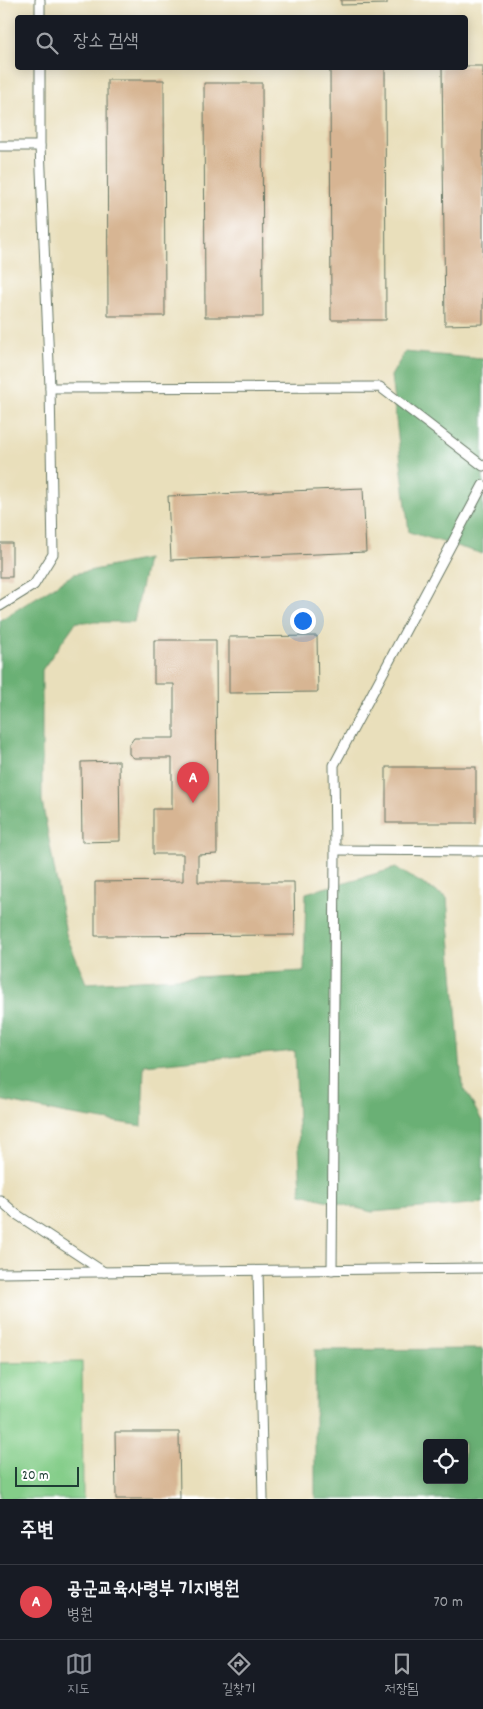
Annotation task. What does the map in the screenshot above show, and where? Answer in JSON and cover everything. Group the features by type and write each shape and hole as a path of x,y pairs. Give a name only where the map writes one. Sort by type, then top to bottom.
{"lane":[{"path":"40,0 40,15"},
{"path":"0,606 34,584 53,554 50,388 40,146 40,70"},
{"path":"0,146 40,146"},
{"path":"50,388 380,387 483,466"},
{"path":"332,1270 334,765 483,485"},
{"path":"335,850 483,851"},
{"path":"0,1200 16,1214 104,1272"},
{"path":"0,1274 483,1268"},
{"path":"258,1271 263,1499"}],"green space":[{"path":"405,352 483,359 483,554 409,532 391,376"},
{"path":"147,559 134,622 76,622 42,670 42,801 66,934 86,983 304,971 306,893 396,868 447,898 462,1084 483,1123 483,1203 372,1212 301,1194 295,1051 144,1065 142,1126 66,1114 0,1100 0,620 74,574"},
{"path":"483,1349 483,1499 315,1499 315,1350"},
{"path":"82,1362 83,1499 0,1499 0,1363"}],"building":[{"path":"341,0 387,0 387,4 341,5"},
{"path":"468,66 483,66 483,324 445,325 442,70 468,70"},
{"path":"330,70 385,70 386,320 331,320"},
{"path":"107,80 164,80 165,316 108,316"},
{"path":"204,83 262,83 263,317 205,317"},
{"path":"363,488 366,552 171,560 168,496"},
{"path":"0,543 12,543 12,577 0,577"},
{"path":"317,636 318,692 229,693 229,637"},
{"path":"154,640 216,640 217,854 198,855 198,882 294,882 295,935 95,936 95,882 183,881 183,854 153,854 153,809 172,809 172,758 134,758 129,754 129,745 134,738 174,738 174,684 154,684"},
{"path":"119,761 120,841 82,842 81,762"},
{"path":"386,767 476,767 476,823 386,823"},
{"path":"115,1432 179,1432 180,1499 116,1499"}],"place":[{"name":"공군교육사령부 기지병원","path":"193,803"}]}
